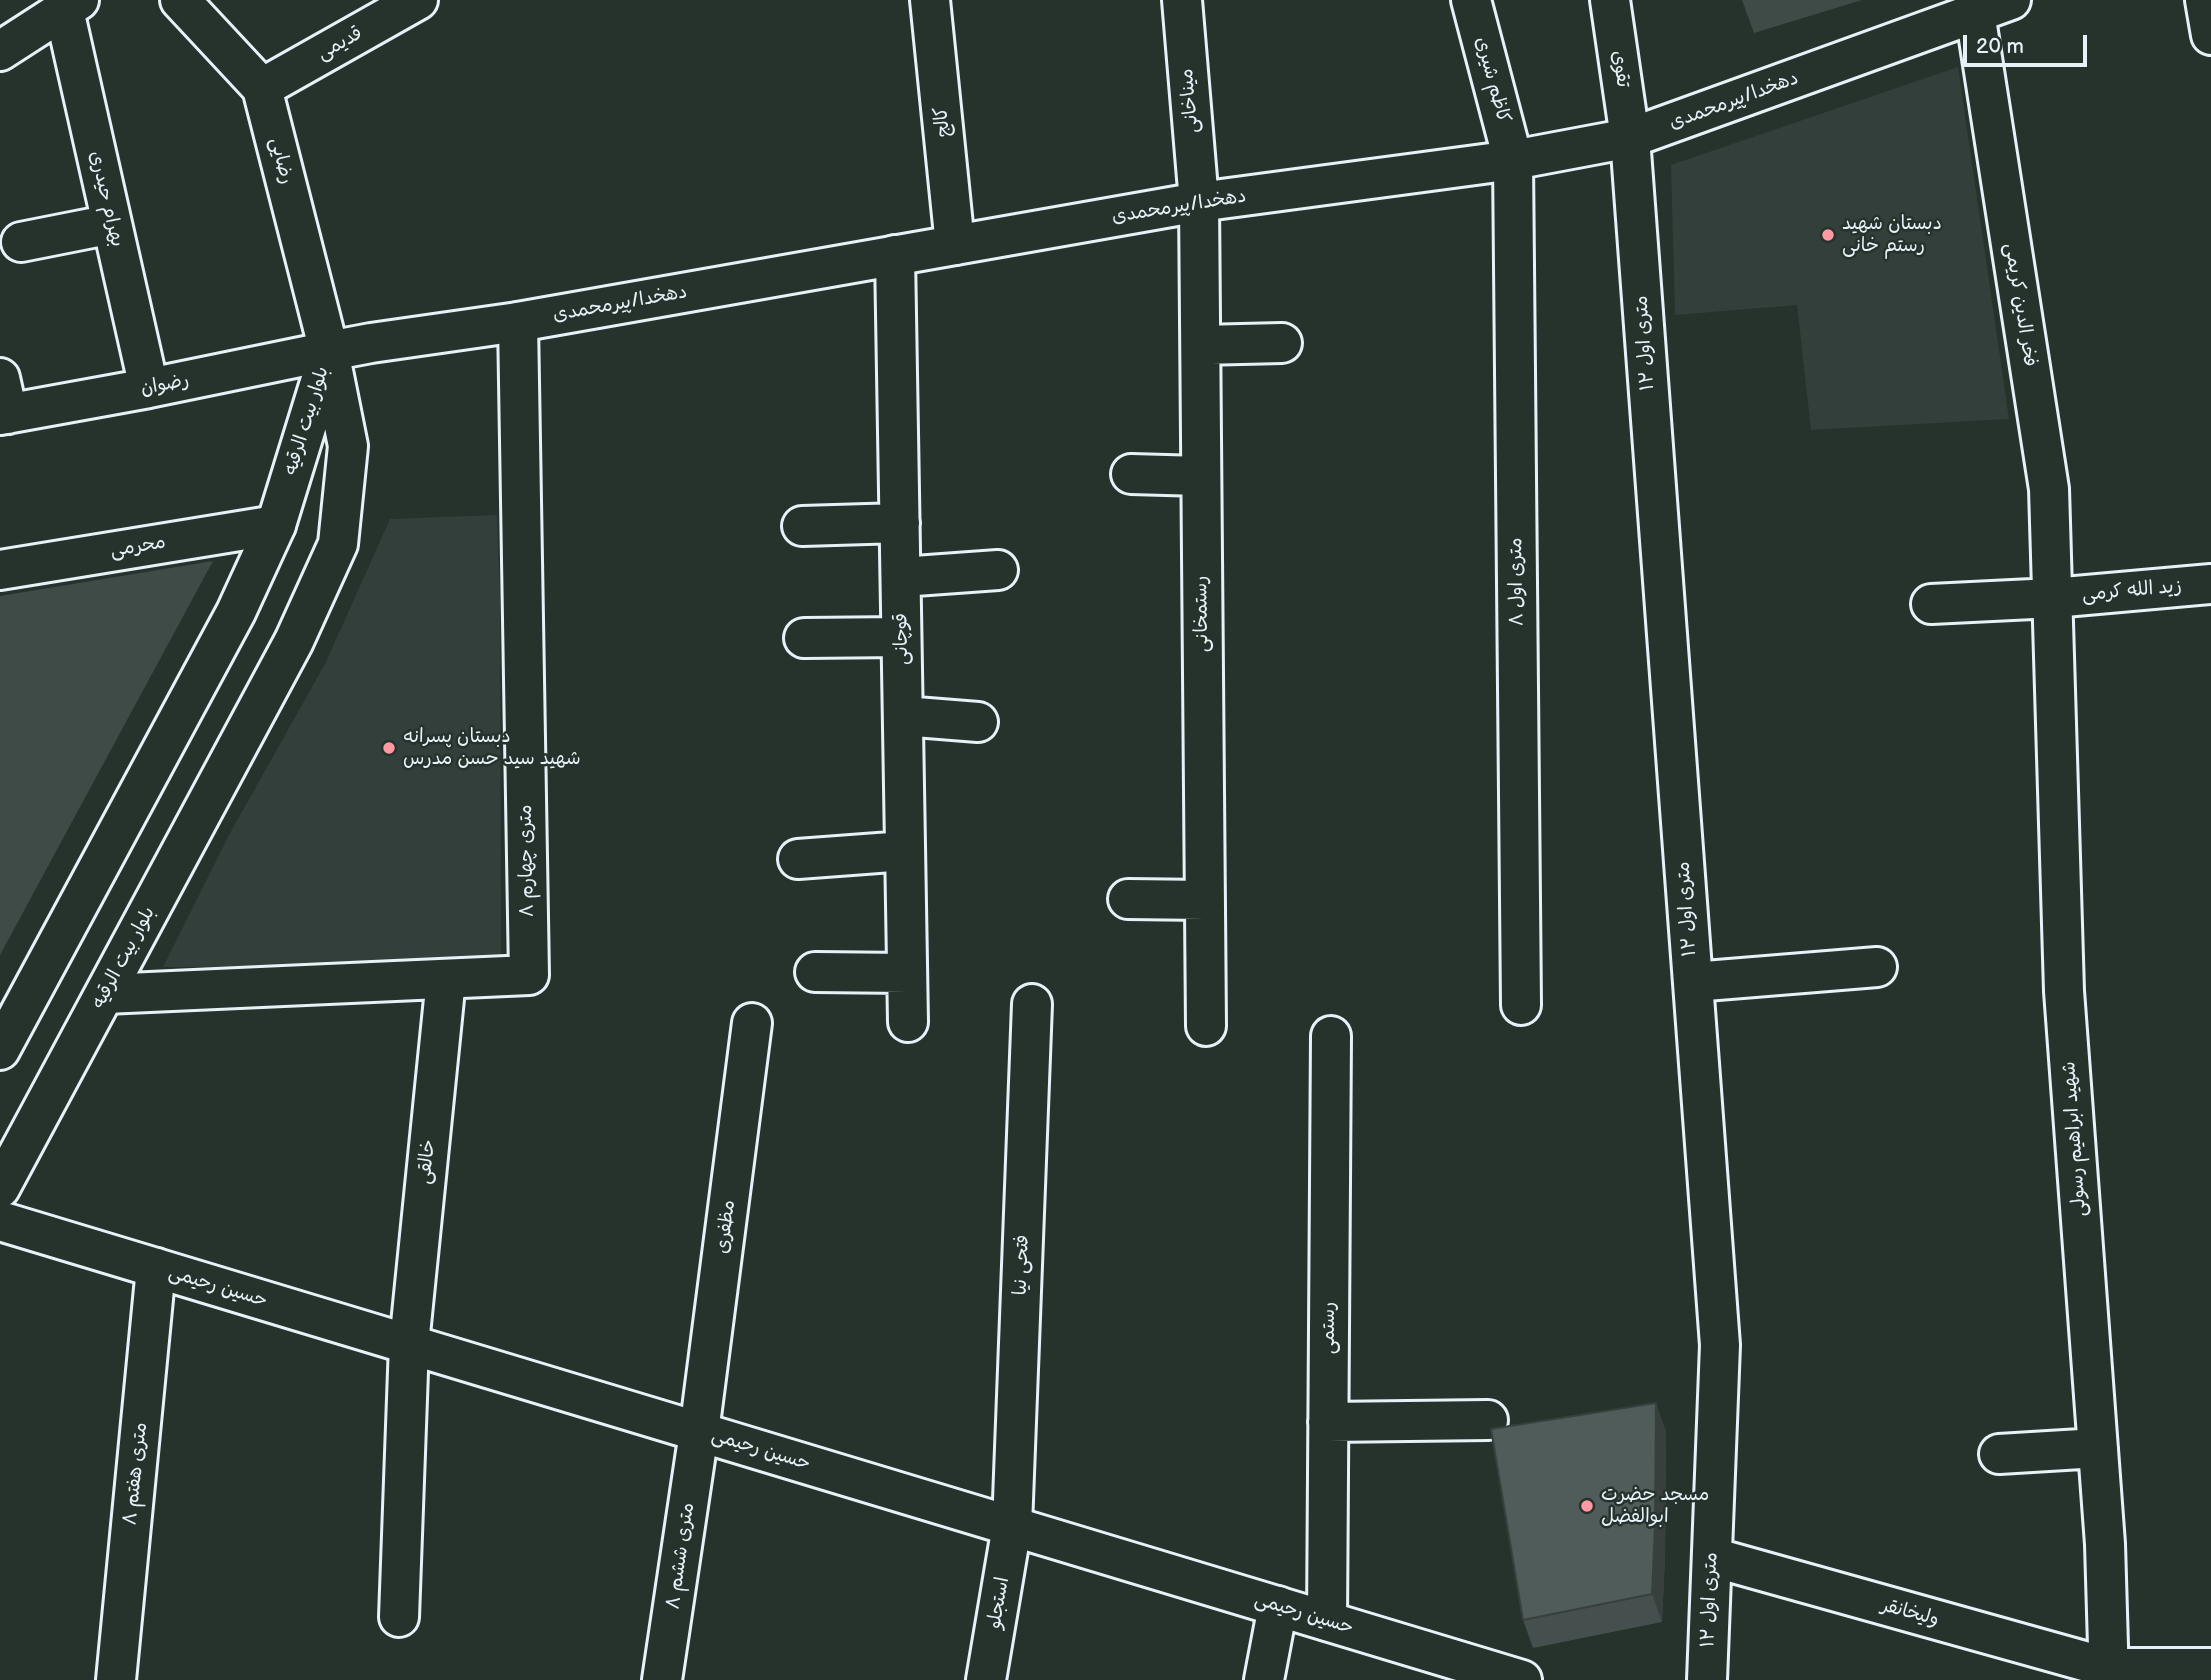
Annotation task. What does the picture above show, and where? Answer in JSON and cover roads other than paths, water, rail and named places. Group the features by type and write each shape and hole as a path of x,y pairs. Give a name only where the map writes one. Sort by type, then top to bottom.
{"street":[{"name":"رضایی","path":"180,0 262,88 329,351"},
{"name":"قدیمی","path":"262,88 418,0"},
{"name":"کالج","path":"930,0 956,245"},
{"name":"میناخانی","path":"1182,0 1199,202"},
{"name":"کاظم شیری","path":"1471,0 1513,160"},
{"name":"تقوی","path":"1610,0 1630,138"},
{"name":"دهخدا/پیرمحمدی","path":"329,351 518,322 1199,202 1513,160 1630,138 2011,0"},
{"path":"2205,0 2211,36"},
{"path":"0,51 71,5"},
{"name":"بهرام حیدری","path":"71,5 112,224 149,388"},
{"name":"فخر الدین کریمی","path":"1975,13 2049,489 2053,598"},
{"name":"۱۲ متری اول","path":"1630,138 1720,1345 1707,1680"},
{"name":"۸ متری اول","path":"1513,160 1521,1005"},
{"name":"رستمخانی","path":"1199,202 1206,1026"},
{"path":"21,242 112,224"},
{"name":"قوچانی","path":"895,255 908,1022"},
{"name":"۸ متری چهارم","path":"104,994 529,975 518,322"},
{"path":"1200,345 1282,343"},
{"name":"رضوان","path":"3,402 149,388 329,351"},
{"name":"بلوار بیت الرقیه","path":"3,1039 236,612 276,524 329,351"},
{"name":"بلوار بیت الرقیه","path":"0,1188 295,641 338,544 348,446 329,351"},
{"path":"1131,474 1201,476"},
{"path":"802,526 900,523"},
{"name":"محرمی","path":"0,569 276,524"},
{"path":"901,578 998,570"},
{"name":"زید الله کرمی","path":"1931,604 2053,598 2211,584"},
{"name":"شهید ابراهیم رسولی","path":"2053,598 2064,991 2105,1544 2109,1674"},
{"path":"804,638 901,637"},
{"path":"903,716 978,722"},
{"path":"798,859 905,851"},
{"path":"1128,899 1205,900"},
{"path":"1693,982 1877,967"},
{"path":"815,972 907,973"},
{"name":"خالقی","path":"399,1616 409,1344 446,979"},
{"name":"فتحی نیا","path":"1012,1526 1032,1004"},
{"name":"مظفری","path":"699,1432 752,1023"},
{"name":"رستمی","path":"1327,1620 1331,1036"},
{"name":"حسین رحیمی","path":"0,1221 1515,1679"},
{"name":"۸ متری هفتم","path":"116,1680 156,1268"},
{"path":"1328,1422 1488,1420"},
{"name":"۸ متری ششم","path":"662,1680 699,1432"},
{"path":"1999,1454 2098,1448"},
{"name":"استجلو","path":"986,1680 1012,1526"},
{"name":"ولیخانقر","path":"1712,1558 2109,1674 2211,1668"},
{"path":"1264,1680 1278,1606"}],"place":[{"name":"دبستان شهید رستم خانی","path":"1828,235"},
{"name":"دبستان پسرانه شهید سید حسن مدرس","path":"389,748"},
{"name":"مسجد حضرت ابوالفضل","path":"1587,1506"}]}
